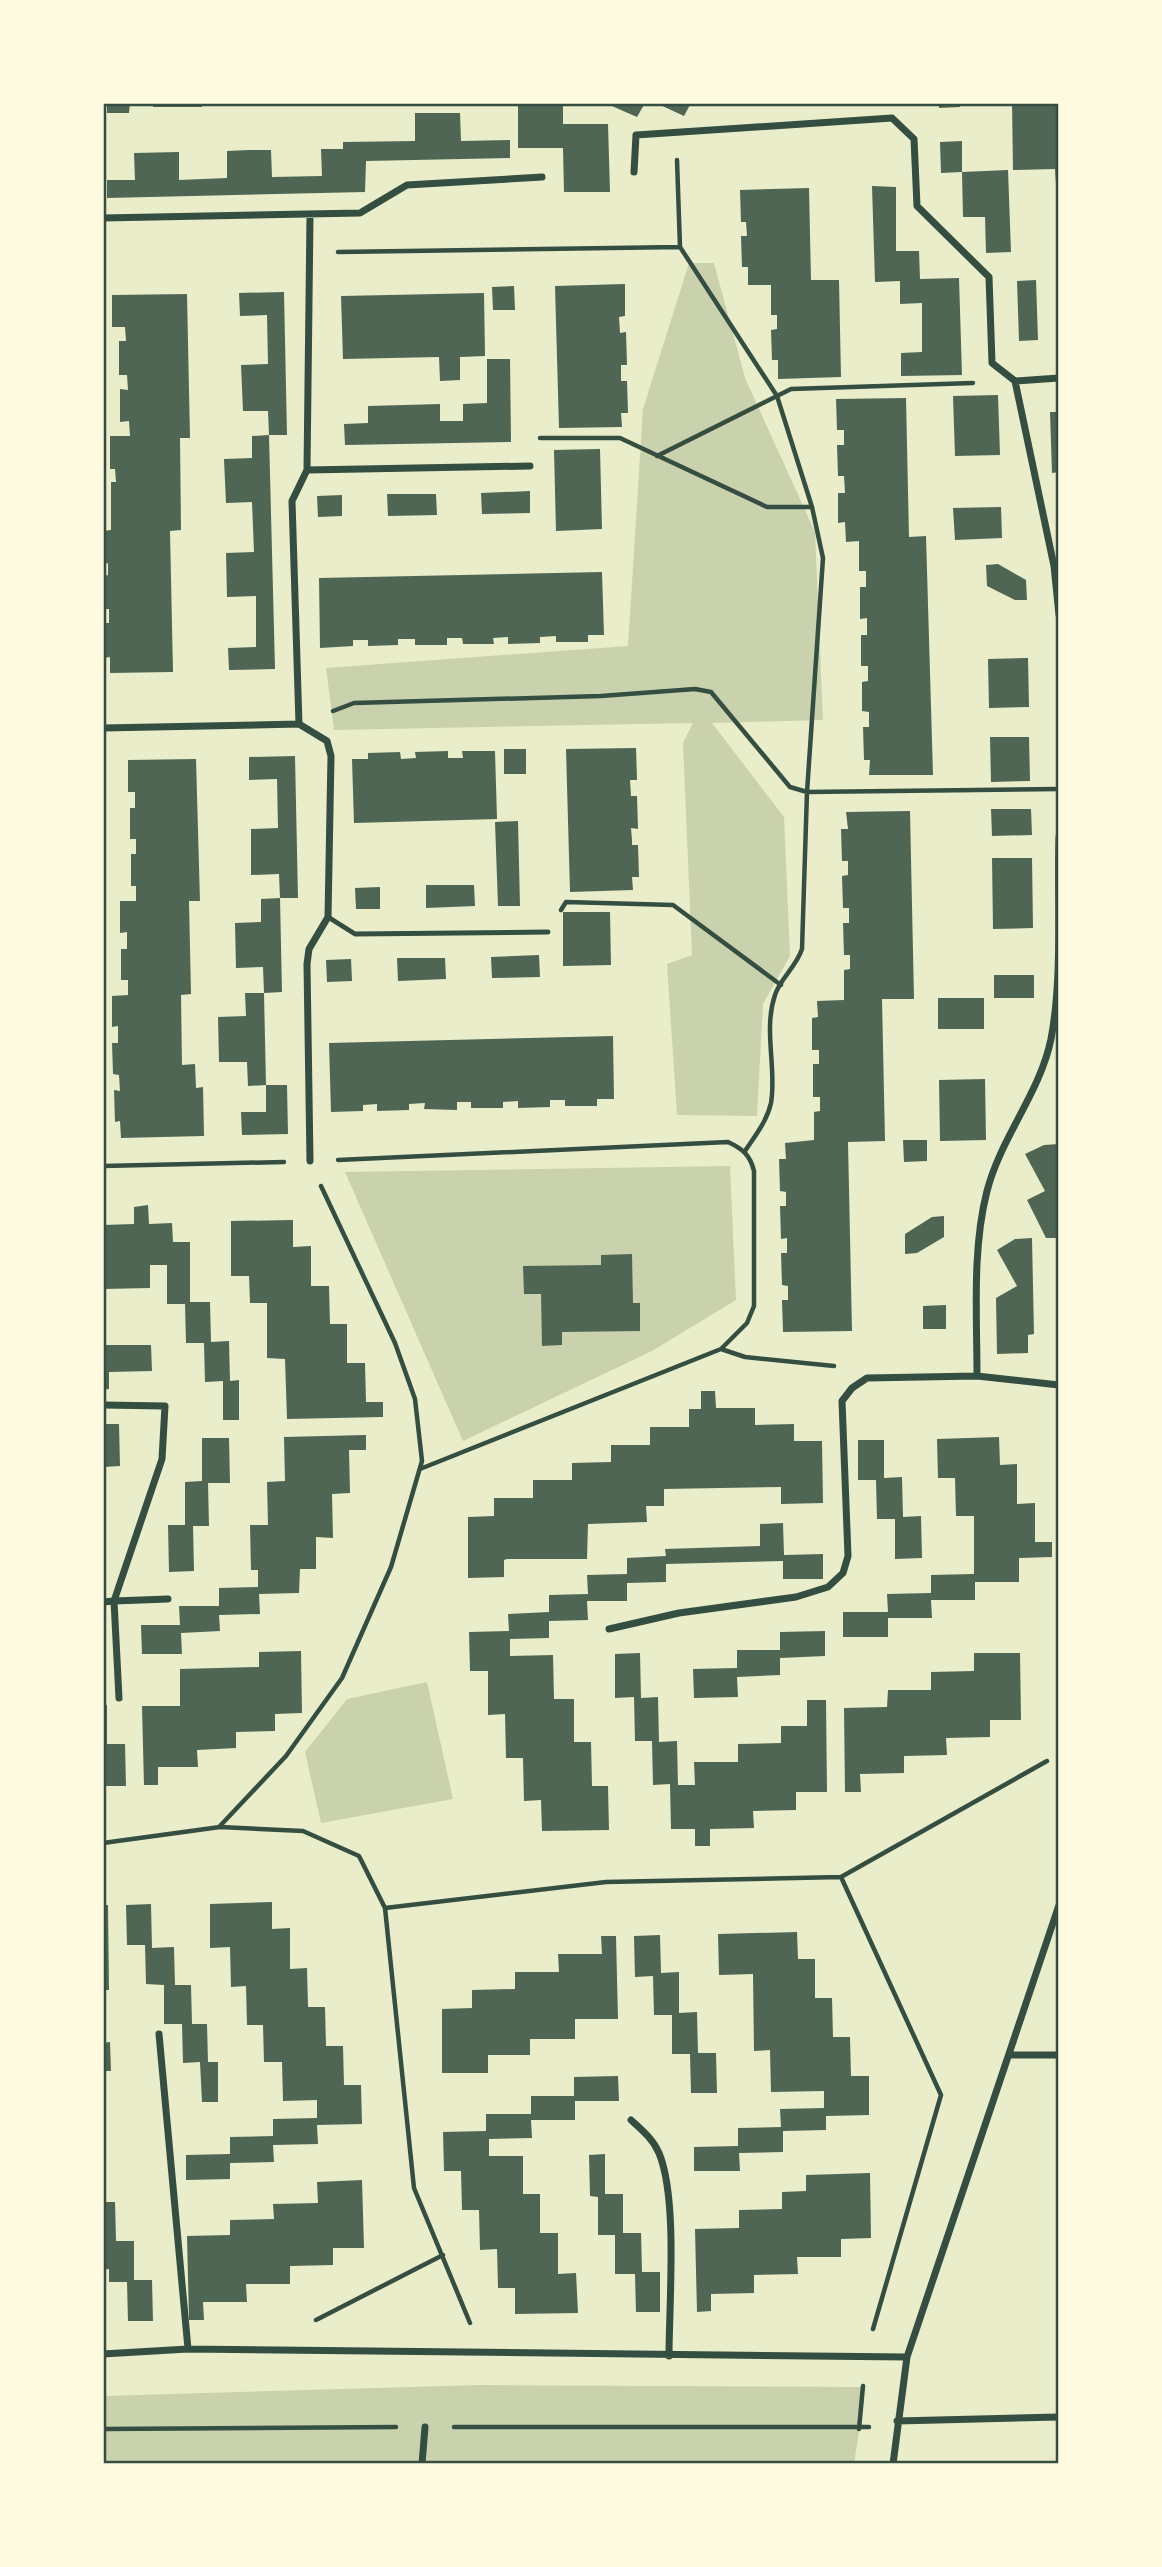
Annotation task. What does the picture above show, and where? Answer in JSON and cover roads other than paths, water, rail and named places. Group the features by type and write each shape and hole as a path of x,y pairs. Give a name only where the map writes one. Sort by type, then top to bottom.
{"street":[{"path":"634,172 636,135 892,118 914,139 917,206 989,277 992,363 1015,381 1054,566 1059,615"},
{"path":"103,218 360,213 407,185 542,177"},
{"path":"299,724 292,500 307,470 310,216"},
{"path":"1015,381 1059,378"},
{"path":"307,470 530,466"},
{"path":"103,728 299,724 327,741 331,756 328,917 309,949 307,964 310,1161"},
{"path":"977,1376 978,1272 987,1191 1002,1151 1041,1071 1055,1014 1059,837"},
{"path":"609,1629 679,1613 796,1597 828,1587 843,1573 848,1556 842,1401 852,1388 867,1378 977,1376 1059,1385"},
{"path":"103,1405 165,1406 162,1460 114,1601 119,1698"},
{"path":"103,1602 168,1599"},
{"path":"893,2464 907,2357 1059,1905"},
{"path":"159,2034 188,2349"},
{"path":"1009,2055 1059,2055"},
{"path":"631,2120 647,2134 658,2151 667,2180 669,2356"},
{"path":"103,2354 188,2349 907,2357"},
{"path":"897,2421 1059,2417"},
{"path":"422,2464 425,2427"}],"lane":[{"path":"328,917 355,934 548,932"}]}
